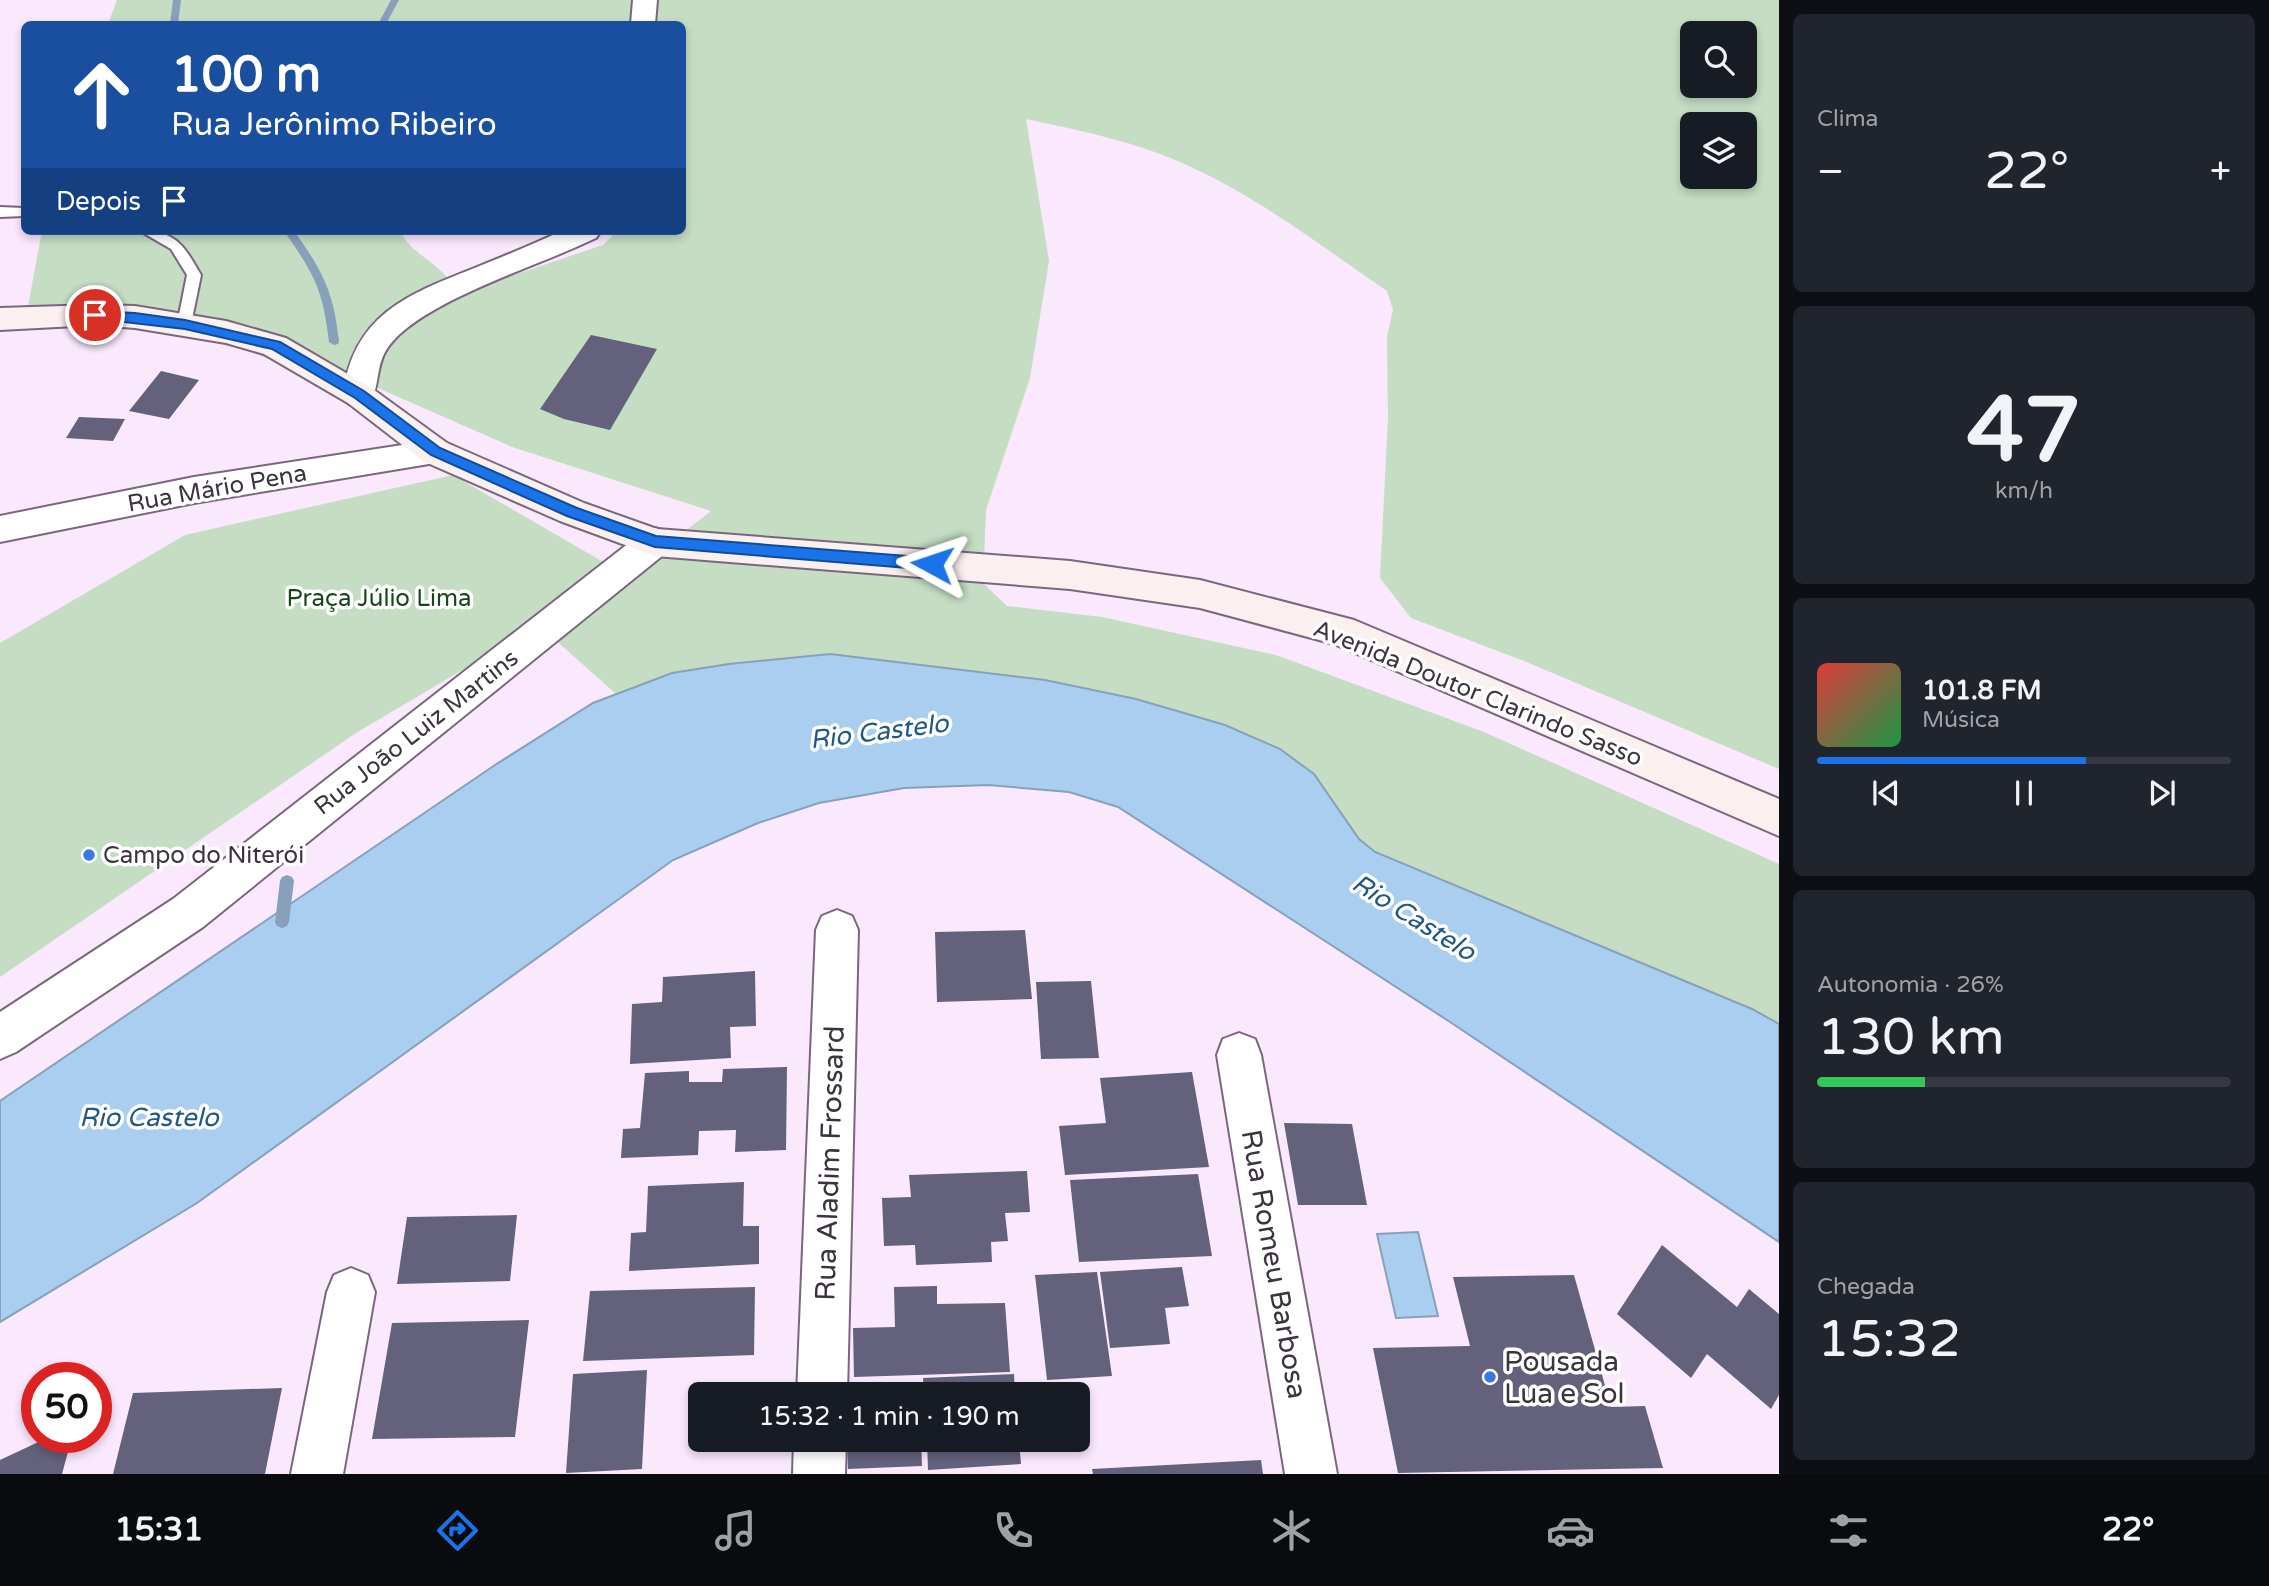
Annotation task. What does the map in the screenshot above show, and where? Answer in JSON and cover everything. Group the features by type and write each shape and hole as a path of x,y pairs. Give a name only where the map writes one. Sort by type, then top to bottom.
{"main road":[{"name":"Avenida Doutor Clarindo Sasso","path":"0,319 95,315 135,317 185,325 275,346 359,395 435,452 572,512 655,542 1070,575 1200,594 1341,632 1774,814"}],"street":[{"path":"643,21 645,0"},
{"path":"359,395 362,368 372,346 415,307 434,295 577,235"},
{"name":"Rua Mário Pena","path":"0,529 194,489 435,452"},
{"name":"Rua João Luiz Martins","path":"0,1037 188,913 655,542"},
{"name":"Rua Aladim Frossard","path":"822,1382 837,930"},
{"name":"Rua Romeu Barbosa","path":"1239,1055 1311,1474"},
{"path":"317,1474 351,1292"},
{"path":"819,1474 820,1452"}],"lane":[{"path":"0,212 21,212"},
{"path":"155,235 176,246 194,275 185,325"}],"green space":[{"path":"117,0 1779,0 1779,769 1529,663 1411,618 1380,578 1388,418 1387,337 1393,310 1387,291 1267,209 1191,167 1131,144 1026,119 1049,261 1030,378 986,510 983,583 1007,606 1102,617 1276,655 1484,732 1779,864 1779,1024 1752,1009 1375,852 1359,839 1314,774 1280,749 1225,725 1154,704 1045,680 830,654 729,664 672,673 616,694 551,636 711,511 512,447 355,378 302,374 188,323 26,317 42,235 402,235 452,284 514,275 603,245 613,235 686,235 686,21 109,21"},
{"name":"Praça Júlio Lima","path":"453,475 624,574 356,733 0,977 0,643 185,535"}],"water":[{"name":"Rio Castelo","path":"830,654 1045,680 1136,699 1225,725 1280,749 1314,774 1359,839 1375,852 1752,1009 1779,1024 1779,1242 1447,1020 1118,807 1069,792 988,785 904,788 819,803 758,823 673,860 197,1203 0,1322 0,1101 495,765 593,703 672,673 729,664"},
{"path":"1418,1232 1438,1316 1396,1318 1377,1234"}],"building":[{"path":"591,335 657,349 610,430 564,419 540,409"},
{"path":"161,371 199,380 169,419 129,411"},
{"path":"79,417 125,419 113,441 66,438"},
{"path":"1025,930 1032,999 937,1002 935,932"},
{"path":"755,971 756,1026 730,1027 731,1058 630,1064 632,1004 662,1002 663,977"},
{"path":"1091,981 1099,1058 1041,1059 1036,982"},
{"path":"787,1067 786,1150 735,1152 736,1130 699,1131 698,1155 621,1158 623,1129 640,1128 645,1073 689,1071 689,1082 722,1082 723,1069"},
{"path":"1192,1072 1209,1167 1065,1175 1059,1126 1106,1123 1100,1078"},
{"path":"1284,1123 1352,1124 1367,1205 1298,1205"},
{"path":"1027,1171 1030,1212 1005,1213 1008,1241 991,1242 992,1262 916,1265 915,1245 884,1246 882,1198 911,1197 909,1175"},
{"path":"1198,1174 1212,1256 1079,1262 1070,1180"},
{"path":"744,1182 743,1226 759,1226 759,1264 629,1271 631,1233 646,1232 648,1186"},
{"path":"517,1215 510,1281 397,1284 407,1217"},
{"path":"1662,1245 1737,1307 1749,1289 1779,1314 1779,1395 1771,1409 1707,1354 1691,1378 1617,1314"},
{"path":"1182,1267 1189,1306 1165,1308 1170,1344 1110,1348 1100,1272"},
{"path":"1097,1272 1112,1376 1047,1380 1035,1275"},
{"name":"Pousada Lua e Sol","path":"1574,1275 1611,1407 1645,1406 1663,1468 1398,1473 1373,1348 1470,1346 1453,1277"},
{"path":"937,1286 937,1304 1005,1303 1010,1372 854,1377 853,1328 895,1327 894,1287"},
{"path":"755,1287 754,1355 583,1361 590,1291"},
{"path":"529,1320 515,1437 372,1439 392,1323"},
{"path":"647,1370 642,1469 566,1473 573,1374"},
{"path":"1014,1374 1014,1382 923,1382 923,1378"},
{"path":"282,1388 265,1474 113,1474 133,1393"},
{"path":"21,1450 21,1453 68,1453 62,1474 0,1474 0,1460"},
{"path":"847,1452 921,1452 922,1466 848,1469"},
{"path":"927,1452 1020,1452 1021,1464 928,1470"},
{"path":"1261,1460 1263,1474 1093,1474 1092,1469"}],"waterway":[{"path":"174,21 177,0"},
{"path":"384,21 395,0"},
{"path":"292,235 322,282 330,308 334,342"},
{"path":"282,922 287,881"}],"place":[{"name":"Campo do Niterói","path":"89,855"},
{"name":"Pousada Lua e Sol","path":"1490,1377"}],"route":[{"path":"95,315 135,317 226,332 275,346 359,395 435,452 572,512 655,542 932,564"}]}
